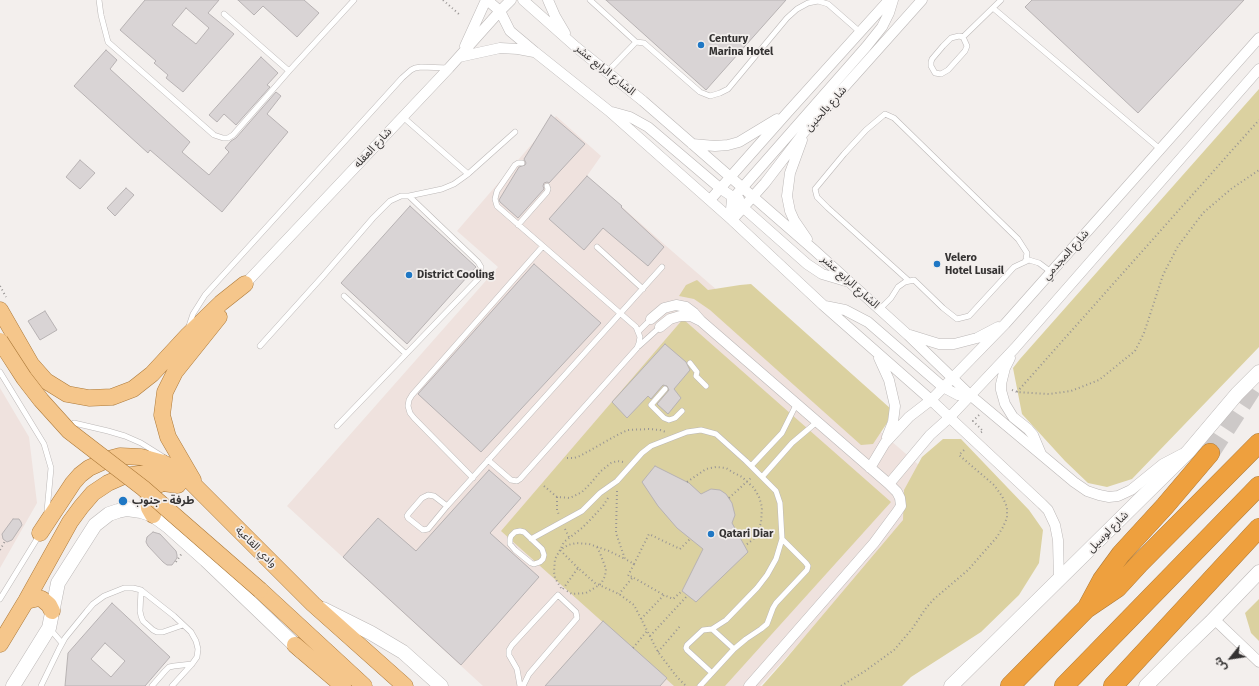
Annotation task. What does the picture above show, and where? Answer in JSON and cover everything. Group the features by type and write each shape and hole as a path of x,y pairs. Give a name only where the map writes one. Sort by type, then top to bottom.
{"highway":[{"path":"1010,686 1086,609 1117,588 1259,443"},
{"path":"1086,609 1102,580 1121,554 1165,506 1210,453"},
{"path":"1064,686 1259,486"},
{"path":"1113,686 1259,528"}],"main road":[{"path":"0,310 31,364 46,381 68,394 89,398 112,397 133,389 152,374 188,335 221,303 245,284"},
{"path":"199,490 168,437 162,415 165,392 175,372 245,284"},
{"path":"0,341 40,400 69,431 143,488 260,590 364,686"},
{"path":"40,532 72,483 89,468 108,459 120,456 130,456 152,459 173,468 199,490"},
{"path":"0,644 70,522 93,493 108,482 124,476 139,474 155,474 170,477 199,490"},
{"path":"153,515 149,508 148,500 151,492 156,486 163,483 171,483 199,490"},
{"name":"وادي القاعية","path":"199,490 313,604 405,686"},
{"path":"26,601 39,598 42,599 49,605 52,611"},
{"path":"295,645 343,686"}],"street":[{"path":"459,57 486,0 500,11 510,31 609,111 710,200 823,305 931,400 1048,510 1055,525 1058,540 1059,580"},
{"name":"شارع العقله","path":"245,284 449,68 511,0"},
{"name":"الشارع الرابع عشر","path":"523,0 576,47 643,100 852,283 953,377 970,395 1042,456 1087,491 1109,497 1118,496 1132,490 1162,464 1188,452"},
{"path":"548,0 560,25 576,47"},
{"path":"710,200 889,0"},
{"path":"732,220 730,209 733,199 742,186 866,47 882,27 894,0"},
{"name":"شارع بالحنين","path":"732,220 805,131 922,0"},
{"name":"شارع المجدمي","path":"870,468 885,443 909,417 931,400 1005,324 1259,38"},
{"path":"459,57 500,48 535,52"},
{"name":"شارع المجدمي","path":"890,484 930,435 949,418 1015,348 1259,69"},
{"path":"609,111 630,117 648,127 807,264 822,274 852,283"},
{"path":"692,144 715,146 739,142 787,113"},
{"path":"805,131 790,173 787,196 790,211 794,220 813,249"},
{"path":"710,200 722,196 746,200 752,196"},
{"path":"651,319 664,308 676,305 686,308 694,313 701,321 890,484 900,498 900,506 897,512 874,543 749,686"},
{"path":"823,305 845,310 868,322 943,387 958,395 970,395"},
{"path":"660,326 670,319 680,316 691,316 701,321"},
{"path":"908,335 939,344 954,344 977,338 1005,324"},
{"path":"1015,348 1005,368 1001,390 1009,412 1028,429 1033,436 1042,456"},
{"path":"878,354 890,380 895,406 893,422 885,443"},
{"name":"شارع لوسيل","path":"951,686 1188,452 1237,394 1259,372"},
{"path":"13,686 49,628 58,583 95,525 109,514 118,510 127,509 153,515 178,535 337,686"},
{"path":"1146,686 1259,572"},
{"name":"وادي القاعية","path":"313,604 371,633 403,652 441,686"},
{"path":"1214,619 1259,662"}],"lane":[{"path":"99,0 108,42 214,135 223,138 228,138 233,135 351,1"},
{"path":"590,0 636,42 644,42 700,92 710,96 720,94 728,89 787,18 796,9 808,3 818,1 828,4 860,32"},
{"path":"963,37 967,46 965,51 948,70 941,74 935,73 931,66 931,62 943,46 951,38 959,36 963,37 1001,0"},
{"path":"993,8 1160,149"},
{"path":"224,14 289,71"},
{"path":"607,72 636,42"},
{"path":"188,335 193,314 205,295 402,78 415,68 449,68"},
{"path":"909,281 828,208 817,197 815,189 866,130 885,114 894,118 1018,239 1027,253 1025,262"},
{"path":"403,116 468,174"},
{"path":"260,346 324,276 373,218 390,201 401,196 409,196 442,189 454,184 468,174 515,132"},
{"path":"522,163 515,165 498,191 495,203 499,209 636,327 639,331 640,337 640,343 637,348"},
{"path":"518,225 547,192 547,186"},
{"path":"337,426 478,278 481,273 481,267 478,262 409,196"},
{"path":"472,478 414,418 410,413 408,406 409,400 412,394 543,246"},
{"path":"597,247 642,289"},
{"path":"880,309 891,298 898,287 905,282 914,280 943,308 957,319 969,316 1014,267 1029,260 1039,262 1051,272"},
{"path":"447,506 434,496 428,495 422,498 407,516 421,529 428,529 488,460 662,267"},
{"path":"344,296 406,354"},
{"path":"639,331 651,319"},
{"path":"488,460 511,480 517,481 520,479 637,348 660,326"},
{"path":"690,363 697,372 696,376 706,386"},
{"path":"0,372 44,444 51,468 48,508 40,532 0,599"},
{"path":"665,389 651,405 664,418 669,420 675,418 682,411"},
{"path":"751,466 782,433 797,403"},
{"path":"762,477 792,443 818,421"},
{"path":"74,423 108,431 141,443 171,461 199,490"},
{"path":"531,539 582,511 600,493 617,481 642,453 651,446 687,432 701,430 716,434 751,466 776,492 780,503 782,540 776,559 767,575 757,588 726,620 712,629 703,630 687,644 686,648 712,673"},
{"path":"515,532 524,532 531,539 542,549 544,555 540,562 534,564 515,550 510,544 511,536 515,532"},
{"path":"700,686 734,649 767,624 776,603 808,570 806,563 782,540"},
{"path":"42,686 62,643 87,611 93,604 104,596 124,588 141,590 174,616 190,632 196,641 198,649 197,657 172,686"},
{"path":"141,590 141,616 143,621 153,630 163,632 183,625"},
{"path":"558,595 576,612 577,618 529,674 522,686 518,669 509,655 509,650 558,595"},
{"path":"49,628 62,643"},
{"path":"712,629 734,649"},
{"path":"152,686 169,667 192,664"}],"path":[{"path":"443,0 460,15"},
{"path":"1017,392 1259,120"},
{"path":"1001,390 1008,389 1017,392 1049,394 1071,391 1099,380 1135,351 1144,333 1163,275 1178,246 1203,213 1230,189 1259,170"},
{"path":"841,686 894,650 912,629 926,608 934,599 968,570 997,537 1003,527 1007,518 1007,507 1002,496 994,485 959,455 983,431 973,421 985,408"},
{"path":"567,458 580,456 628,430 660,430 665,431 672,437"},
{"path":"544,486 557,497 570,498 582,492 601,471 611,463 621,461 631,466"},
{"path":"687,482 706,469 716,467 726,468 734,472 754,488 762,507 761,523 755,538 746,545"},
{"path":"729,498 757,472"},
{"path":"597,547 606,569 605,576 599,585 586,593 572,594 563,589 555,578 555,559 564,542 582,528 603,506 617,481"},
{"path":"617,481 616,533 625,559"},
{"path":"682,591 673,599 633,577 628,576 649,534 680,549 690,539"},
{"path":"0,550 5,541"},
{"path":"560,550 576,542 589,544 634,564"},
{"path":"560,550 594,583 620,594 634,605 658,652 677,677 686,686"},
{"path":"563,589 578,568"},
{"path":"620,594 633,577"},
{"path":"641,619 664,595"},
{"path":"650,636 687,596"},
{"path":"658,652 681,625"},
{"path":"633,648 647,631"}],"shaded area":[{"path":"1259,89 1259,347 1132,479 1107,487 1088,483 1065,461 1022,414 1013,368"},
{"path":"556,116 601,156 587,176 943,486 760,686 483,686 287,506 498,267 457,231"},
{"path":"697,280 708,290 751,284 891,409 887,423 873,444 861,445 710,310 694,299 679,296 686,285"},
{"path":"683,319 891,502 725,686 674,686 501,531"},
{"path":"0,388 29,437 37,503 0,568"},
{"path":"943,439 961,439 1029,510 1043,530 1039,563 1019,595 981,632 911,677 902,686 762,686 903,520 904,490 922,457"},
{"path":"1259,599 1259,641 1251,633 1245,613"}],"building":[{"path":"145,0 219,0 208,13 234,34 183,92 166,78 168,75 154,63 156,61 120,30","holes":["186,8 209,28 196,44 172,25"]},
{"path":"238,0 304,0 319,13 297,37 263,6 254,15"},
{"name":"Century Marina Hotel","path":"606,0 786,0 706,90"},
{"path":"1032,0 1244,0 1138,113 1025,7"},
{"path":"106,50 117,60 110,69 190,142 182,152 209,175 229,152 225,148 236,138 276,92 281,96 267,114 288,132 222,212 150,150 148,153 74,86"},
{"path":"261,57 278,73 267,85 270,87 236,125 224,114 217,122 209,115"},
{"path":"551,115 585,144 549,183 544,183 544,189 518,218 499,200 519,167 525,165 526,163 524,159"},
{"path":"80,160 95,173 80,189 66,177"},
{"path":"587,176 622,206 621,207 664,247 648,266 603,228 584,250 549,219"},
{"path":"126,188 134,195 115,216 107,208"},
{"name":"District Cooling","path":"410,206 476,267 407,344 341,283"},
{"path":"534,264 601,323 481,452 418,394"},
{"path":"45,311 57,330 40,340 28,321"},
{"path":"665,344 686,362 690,370 674,389 681,398 668,414 657,404 669,390 667,386 663,385 651,399 648,396 627,418 612,402"},
{"name":"Qatari Diar","path":"655,466 689,483 701,494 711,489 720,490 726,494 732,503 735,515 732,523 748,552 696,602 682,591 703,549 677,528 658,506 642,482"},
{"path":"489,470 521,498 490,533 539,577 461,665 343,557 378,518 416,551"},
{"path":"13,519 19,519 22,525 12,540 7,542 3,539 2,534"},
{"path":"153,532 160,534 176,551 177,558 172,565 167,565 163,562 148,546 146,542 147,537"},
{"path":"112,603 170,657 145,686 65,686 68,653","holes":["105,643 125,661 111,677 91,659"]},
{"path":"603,621 667,678 660,686 545,686"}],"tunnel":[{"path":"1210,453 1259,378"}],"place":[{"name":"Century Marina Hotel","path":"701,45"},
{"name":"Velero Hotel Lusail","path":"937,264"},
{"name":"District Cooling","path":"409,275"},
{"name":"طرفة - جنوب","path":"123,501"},
{"name":"Qatari Diar","path":"711,534"}]}
